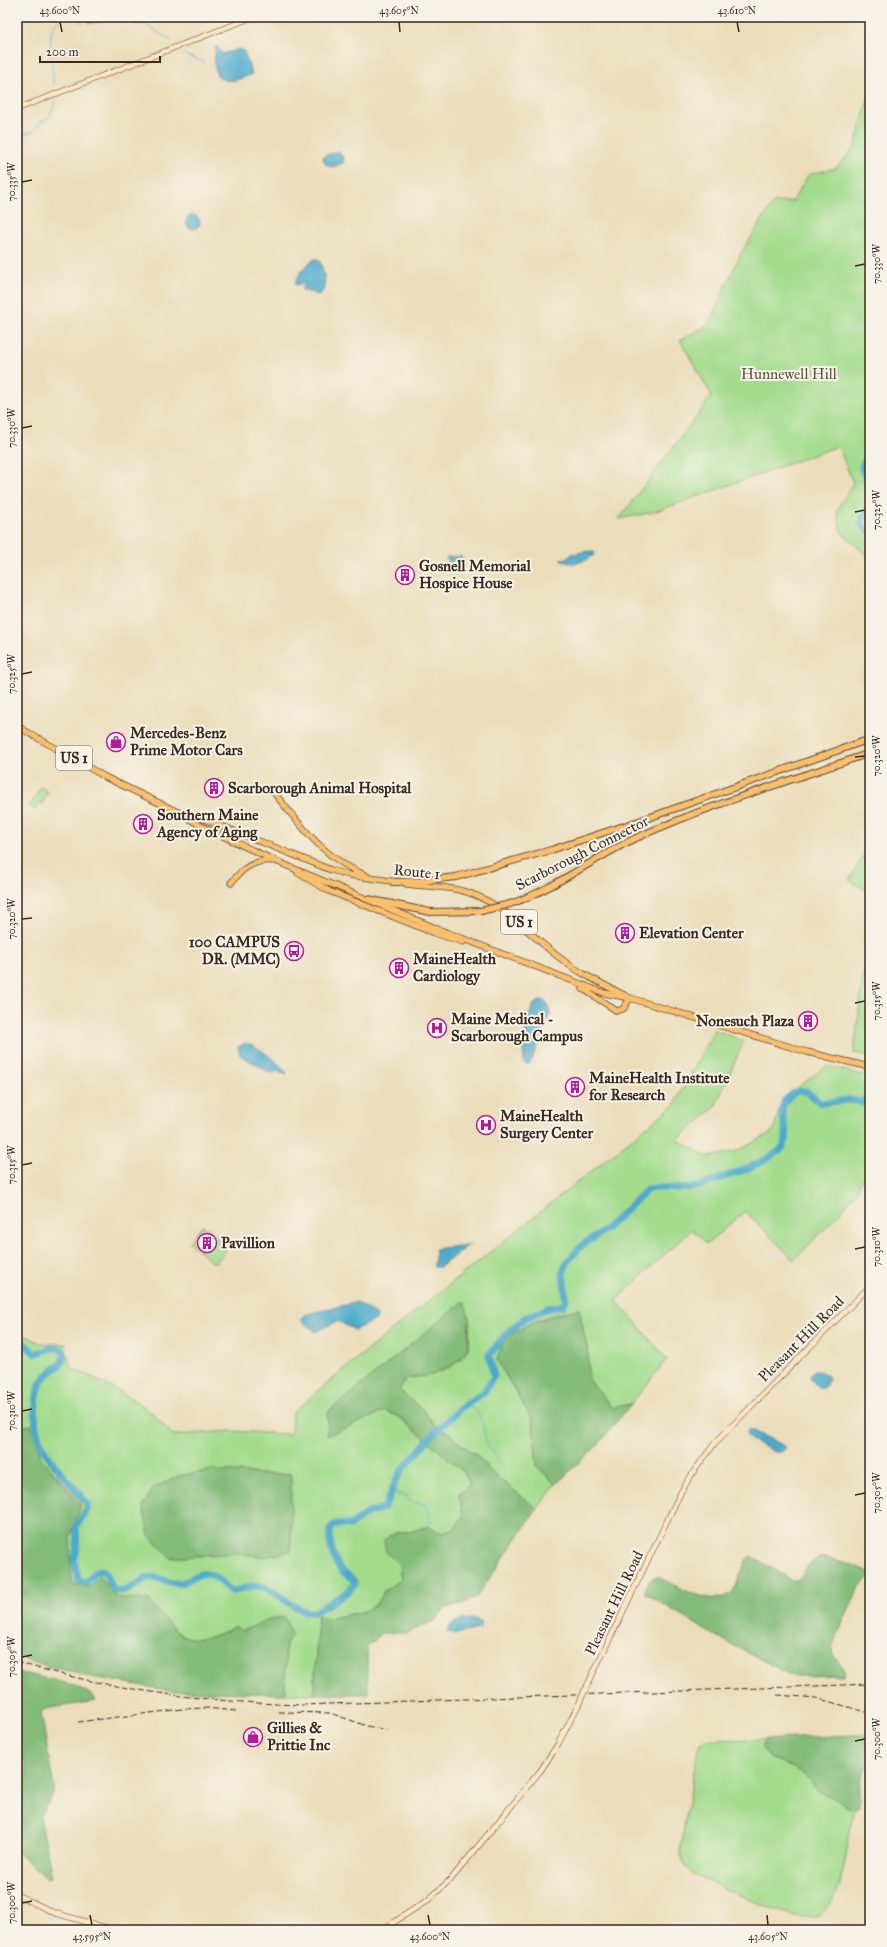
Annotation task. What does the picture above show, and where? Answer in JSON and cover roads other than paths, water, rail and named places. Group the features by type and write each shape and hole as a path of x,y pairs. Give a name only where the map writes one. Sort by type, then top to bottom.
{"highway":[{"name":"Scarborough Connector","path":"393,882 435,880 464,875 551,850 655,816 870,740"},
{"name":"Scarborough Connector","path":"368,899 430,912 481,911 510,904 542,891 607,853 650,832 750,794 870,753"}],"main road":[{"name":"Route 1","path":"17,726 107,778 180,813 200,826 278,862 567,980 604,993 630,998 783,1045 870,1066"},
{"path":"275,794 313,840 330,857 352,870 378,880"},
{"name":"Route 1","path":"180,813 199,817 311,864 349,875 393,882 456,889 481,898 514,917 545,946 569,965 593,980 630,998"},
{"path":"231,883 242,870 252,864 265,861 278,862"},
{"path":"290,867 316,885 350,900 434,934 492,950"},
{"path":"567,980 614,1010 623,1009 630,998"}],"street":[{"path":"17,109 253,17"},
{"name":"Pleasant Hill Road","path":"382,1930 428,1900 452,1878 541,1770 561,1739 579,1704 681,1492 694,1471 715,1443 870,1286"},
{"path":"17,1895 55,1913 114,1930"}],"water":[{"path":"114,17 143,17 145,24 141,25 122,20 97,23 89,23 88,21"},
{"path":"217,46 222,54 239,49 244,51 252,74 236,80 225,80 220,78 217,75 214,66 215,47"},
{"path":"339,151 344,159 343,163 332,167 326,165 323,159 324,156"},
{"path":"193,215 198,217 200,222 198,227 193,229 188,227 186,222 188,217"},
{"path":"314,259 318,259 324,272 324,288 319,295 302,290 302,287 306,283 296,285 295,283 301,271"},
{"path":"588,551 594,552 594,555 577,563 569,563 560,559 567,558 573,554"},
{"path":"461,556 465,560 460,564 450,563 446,559 447,557"},
{"path":"543,1000 548,1004 550,1013 531,1062 529,1064 525,1064 523,1053 529,1017 534,1005"},
{"path":"245,1043 250,1044 269,1056 285,1070 287,1074 278,1071 270,1073 240,1055 238,1047"},
{"path":"470,1244 440,1267 434,1267 435,1249"},
{"path":"357,1302 375,1314 377,1316 376,1320 354,1330 338,1321 316,1332 301,1320 302,1317 307,1314"},
{"path":"815,1371 820,1371 829,1377 824,1388 819,1388 811,1380 810,1375"},
{"path":"749,1429 785,1446 785,1449 781,1452 775,1452 751,1440 746,1434"},
{"path":"468,1619 476,1619 482,1623 480,1629 455,1634 447,1631 455,1623"}],"waterway":[{"path":"53,84 50,45 54,26 59,20 68,17 83,22"},
{"path":"145,24 171,41"},
{"path":"183,54 204,62"},
{"path":"17,139 27,133 32,132 41,122 49,117 56,101"},
{"path":"870,461 864,462 862,468 870,488"},
{"path":"870,515 865,515 862,523 870,532"},
{"path":"17,1341 25,1344 35,1354 51,1348 60,1349 64,1353 63,1361 47,1375 40,1384 36,1404 35,1420 38,1435 43,1448 50,1459 87,1504 87,1510 76,1527 77,1548 74,1561 78,1579 84,1583 87,1582 99,1570 102,1570 106,1574 113,1589 122,1591 127,1590 151,1577 173,1583 181,1583 197,1575 207,1574 217,1578 232,1591 255,1586 263,1587 276,1593 301,1610 315,1612 349,1591 355,1584 353,1579 343,1572 338,1566 330,1543 331,1527 337,1524 350,1525 368,1513 384,1508 402,1470 435,1432 461,1408 484,1392 494,1376 489,1355 507,1333 525,1318 548,1308 564,1305 566,1299 563,1272 568,1261 582,1245 605,1230 647,1190 657,1188 689,1188 701,1185 751,1167 779,1151 784,1145 786,1138 782,1110 784,1103 795,1092 806,1091 821,1103 848,1100 863,1102 870,1093"},
{"path":"467,1404 477,1413 480,1418 488,1448 490,1448 502,1466"},
{"path":"391,1491 408,1497 410,1502 427,1505 431,1524"}],"railway":[{"path":"17,1662 87,1680 158,1693 230,1701 302,1705 870,1684"},
{"path":"777,1695 816,1698 870,1713"},
{"path":"78,1722 182,1709 206,1708 236,1711"},
{"path":"279,1712 330,1713 367,1726 387,1730"}],"place":[{"name":"Gosnell Memorial Hospice House","path":"405,575"},
{"name":"Mercedes-Benz Prime Motor Cars","path":"116,742"},
{"name":"Scarborough Animal Hospital","path":"214,788"},
{"name":"Southern Maine Agency of Aging","path":"143,824"},
{"name":"Elevation Center","path":"625,933"},
{"name":"100 CAMPUS DR. (MMC)","path":"294,951"},
{"name":"MaineHealth Cardiology","path":"399,968"},
{"name":"Nonesuch Plaza","path":"808,1021"},
{"name":"Maine Medical - Scarborough Campus","path":"437,1028"},
{"name":"MaineHealth Institute for Research","path":"575,1087"},
{"name":"MaineHealth Surgery Center","path":"486,1125"},
{"name":"Pavillion","path":"207,1243"},
{"name":"Gillies & Prittie Inc","path":"253,1737"}],"park label":[{"name":"Hunnewell Hill","path":"789,374"}]}
